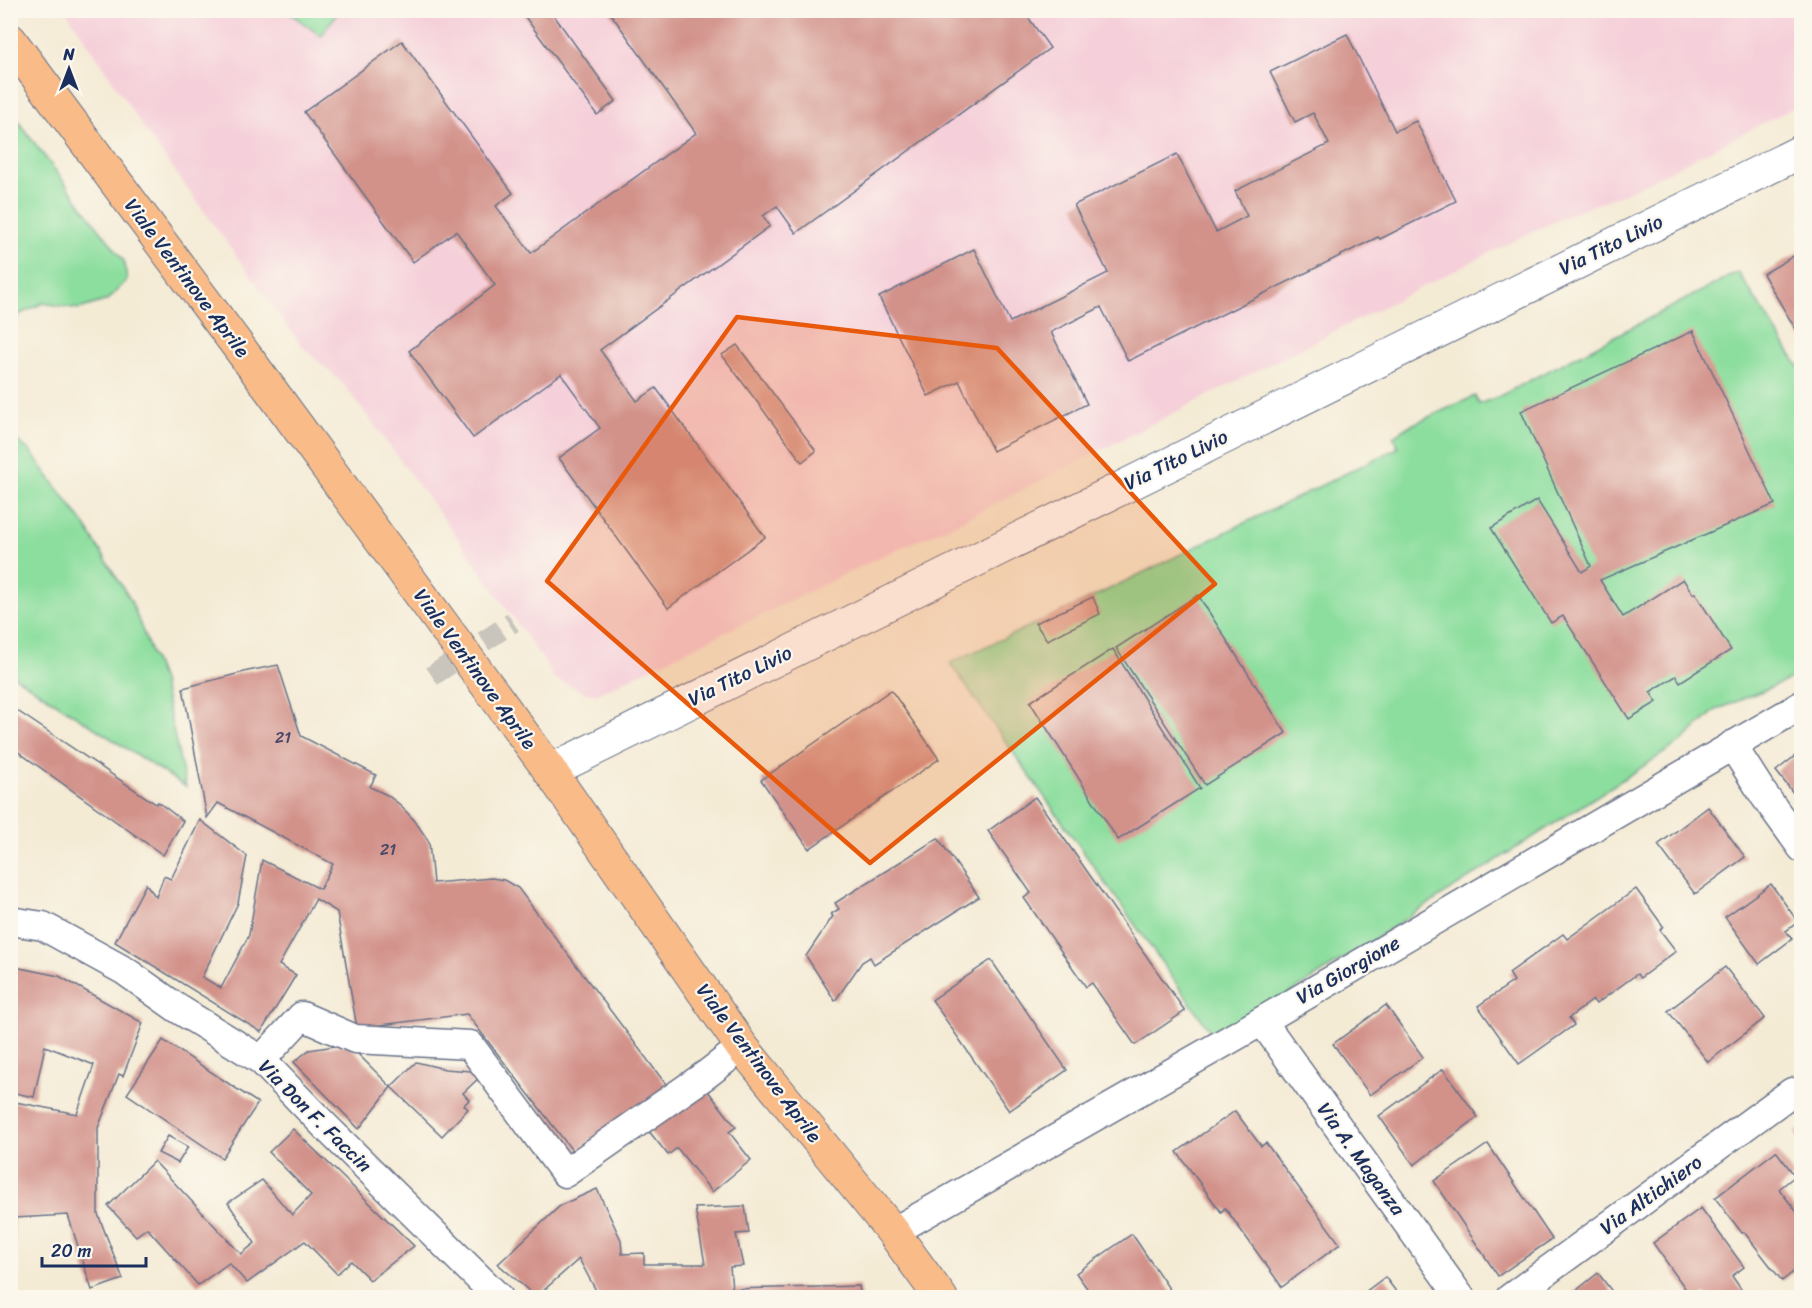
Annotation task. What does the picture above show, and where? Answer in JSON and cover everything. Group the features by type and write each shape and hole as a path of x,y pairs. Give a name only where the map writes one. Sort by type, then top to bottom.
{"main road":[{"name":"Viale Ventinove Aprile","path":"10,40 550,771 742,1047 893,1232 941,1298"}],"street":[{"name":"Via Tito Livio","path":"550,771 1802,151"},
{"name":"Via Giorgione","path":"893,1232 1262,1021 1802,705"},
{"path":"1732,745 1802,848"},
{"name":"Via Don F. Faccin","path":"10,921 43,926 125,971 177,1008 261,1060 500,1298"},
{"path":"261,1060 302,1016 355,1039 470,1045 565,1173 742,1047"},
{"name":"Via A. Maganza","path":"1262,1021 1461,1298"},
{"name":"Via Altichiero","path":"1510,1298 1792,1092"}],"highlighted area":[{"path":"737,317 997,348 1215,584 870,863 547,581"}],"shaded area":[{"path":"339,10 1801,11 1801,104 1626,193 1575,212 1517,239 949,527 891,552 597,694 586,693 553,678 457,537 345,386 302,346 147,133 66,11 287,11 320,35"}],"green space":[{"path":"287,11 339,11 321,36"},
{"path":"11,112 124,261 127,280 108,300 79,309 43,303 18,315 11,328"},
{"path":"1738,272 1801,370 1801,675 1716,710 1681,742 1236,1028 1215,1038 950,663 1093,597 1398,448 1393,436 1409,426 1475,396 1479,404 1500,396"},
{"path":"10,435 30,451 84,524 131,601 162,681 186,787 11,674"}],"building":[{"path":"520,10 550,10 616,101 597,115"},
{"path":"608,10 1023,10 1050,48 796,233 777,206 763,216 770,226 600,350 637,401 656,388 765,537 668,608 559,458 600,428 561,374 473,438 409,351 495,285 456,231 413,262 304,112 402,41 513,193 496,206 531,253 696,133"},
{"path":"1347,34 1395,131 1416,121 1456,201 1380,239 1378,237 1128,361 1101,307 1051,332 1087,404 993,451 959,381 928,396 879,297 974,249 1010,322 1108,273 1074,205 1177,154 1216,232 1247,216 1235,191 1329,144 1313,113 1295,122 1270,72"},
{"path":"1802,251 1802,340 1763,274"},
{"path":"1693,331 1775,504 1600,580 1623,617 1683,579 1693,594 1695,593 1731,650 1680,682 1676,676 1650,692 1657,702 1629,719 1563,616 1551,623 1491,528 1537,500 1582,572 1591,566 1521,411"},
{"path":"737,345 816,451 802,462 722,355"},
{"path":"1198,595 1286,733 1205,785 1116,648"},
{"path":"1093,597 1100,614 1047,640 1035,623"},
{"path":"1113,649 1200,788 1118,840 1030,702"},
{"path":"278,665 301,736 376,775 370,787 399,804 415,821 429,842 433,883 492,878 504,880 518,888 668,1087 574,1153 467,1014 357,1028 337,912 316,899 279,965 296,975 261,1032 115,942 146,884 156,897 164,876 171,879 200,820 247,856 238,903 202,977 221,988 249,935 262,860 320,889 333,864 218,803 207,818 183,688"},
{"path":"891,690 939,759 809,849 761,780"},
{"path":"10,706 156,804 158,802 183,821 163,855 10,746"},
{"path":"1800,752 1802,754 1802,804 1776,771"},
{"path":"1035,797 1185,1011 1135,1045 1092,983 1086,987 1024,898 1031,893 988,831"},
{"path":"1708,807 1745,857 1695,894 1658,845"},
{"path":"938,838 979,897 874,964 870,957 862,962 835,1001 806,956 833,916 831,914 839,909 835,903"},
{"path":"1771,884 1798,922 1786,931 1792,939 1759,964 1725,917"},
{"path":"1636,889 1663,926 1660,930 1676,951 1640,978 1637,974 1596,1004 1593,1000 1569,1018 1574,1025 1519,1064 1478,1006 1514,981 1509,973 1563,934 1567,939"},
{"path":"991,960 1067,1070 1009,1111 932,1000"},
{"path":"10,966 59,976 143,1023 123,1076 119,1074 98,1128 98,1214 123,1279 92,1290 68,1215 14,1218 16,1287 10,1287 10,1101 77,1114 94,1065 45,1046 34,1097 10,1092"},
{"path":"1725,967 1765,1018 1708,1062 1668,1011"},
{"path":"1386,1005 1423,1057 1370,1095 1333,1044"},
{"path":"163,1040 258,1103 222,1158 127,1094"},
{"path":"348,1044 391,1087 359,1129 294,1062 309,1050"},
{"path":"416,1062 445,1069 485,1072 463,1093 469,1100 464,1105 468,1109 442,1136 391,1087"},
{"path":"1443,1069 1478,1117 1414,1165 1379,1116"},
{"path":"704,1086 736,1127 729,1132 751,1160 712,1192 677,1148 668,1155 648,1130"},
{"path":"1235,1111 1261,1146 1266,1143 1340,1244 1282,1287 1225,1208 1221,1212 1177,1152"},
{"path":"1802,1128 1802,1141 1795,1133"},
{"path":"293,1129 414,1246 370,1280 351,1261 337,1274 305,1241 247,1283 229,1263 198,1285 147,1228 136,1236 108,1206 154,1161 241,1254 255,1243 228,1203 262,1180 292,1215 311,1195 269,1152"},
{"path":"168,1136 188,1147 178,1163 158,1153"},
{"path":"1488,1144 1552,1239 1498,1276 1434,1181"},
{"path":"1776,1151 1795,1176 1779,1189 1800,1216 1802,1215 1802,1265 1782,1281 1715,1198"},
{"path":"597,1189 621,1240 622,1254 644,1253 644,1264 705,1264 695,1208 745,1206 749,1233 736,1234 743,1266 730,1267 732,1289 859,1286 861,1298 600,1298 579,1259 536,1297 498,1264 561,1205"},
{"path":"1701,1208 1744,1267 1732,1276 1747,1298 1708,1298 1705,1294 1700,1298 1692,1298 1653,1243"},
{"path":"1132,1234 1172,1293 1166,1298 1094,1298 1076,1273"},
{"path":"1598,1273 1617,1298 1567,1298"},
{"path":"1385,1277 1401,1298 1357,1298"}],"tunnel":[{"path":"432,676 513,622"}]}
